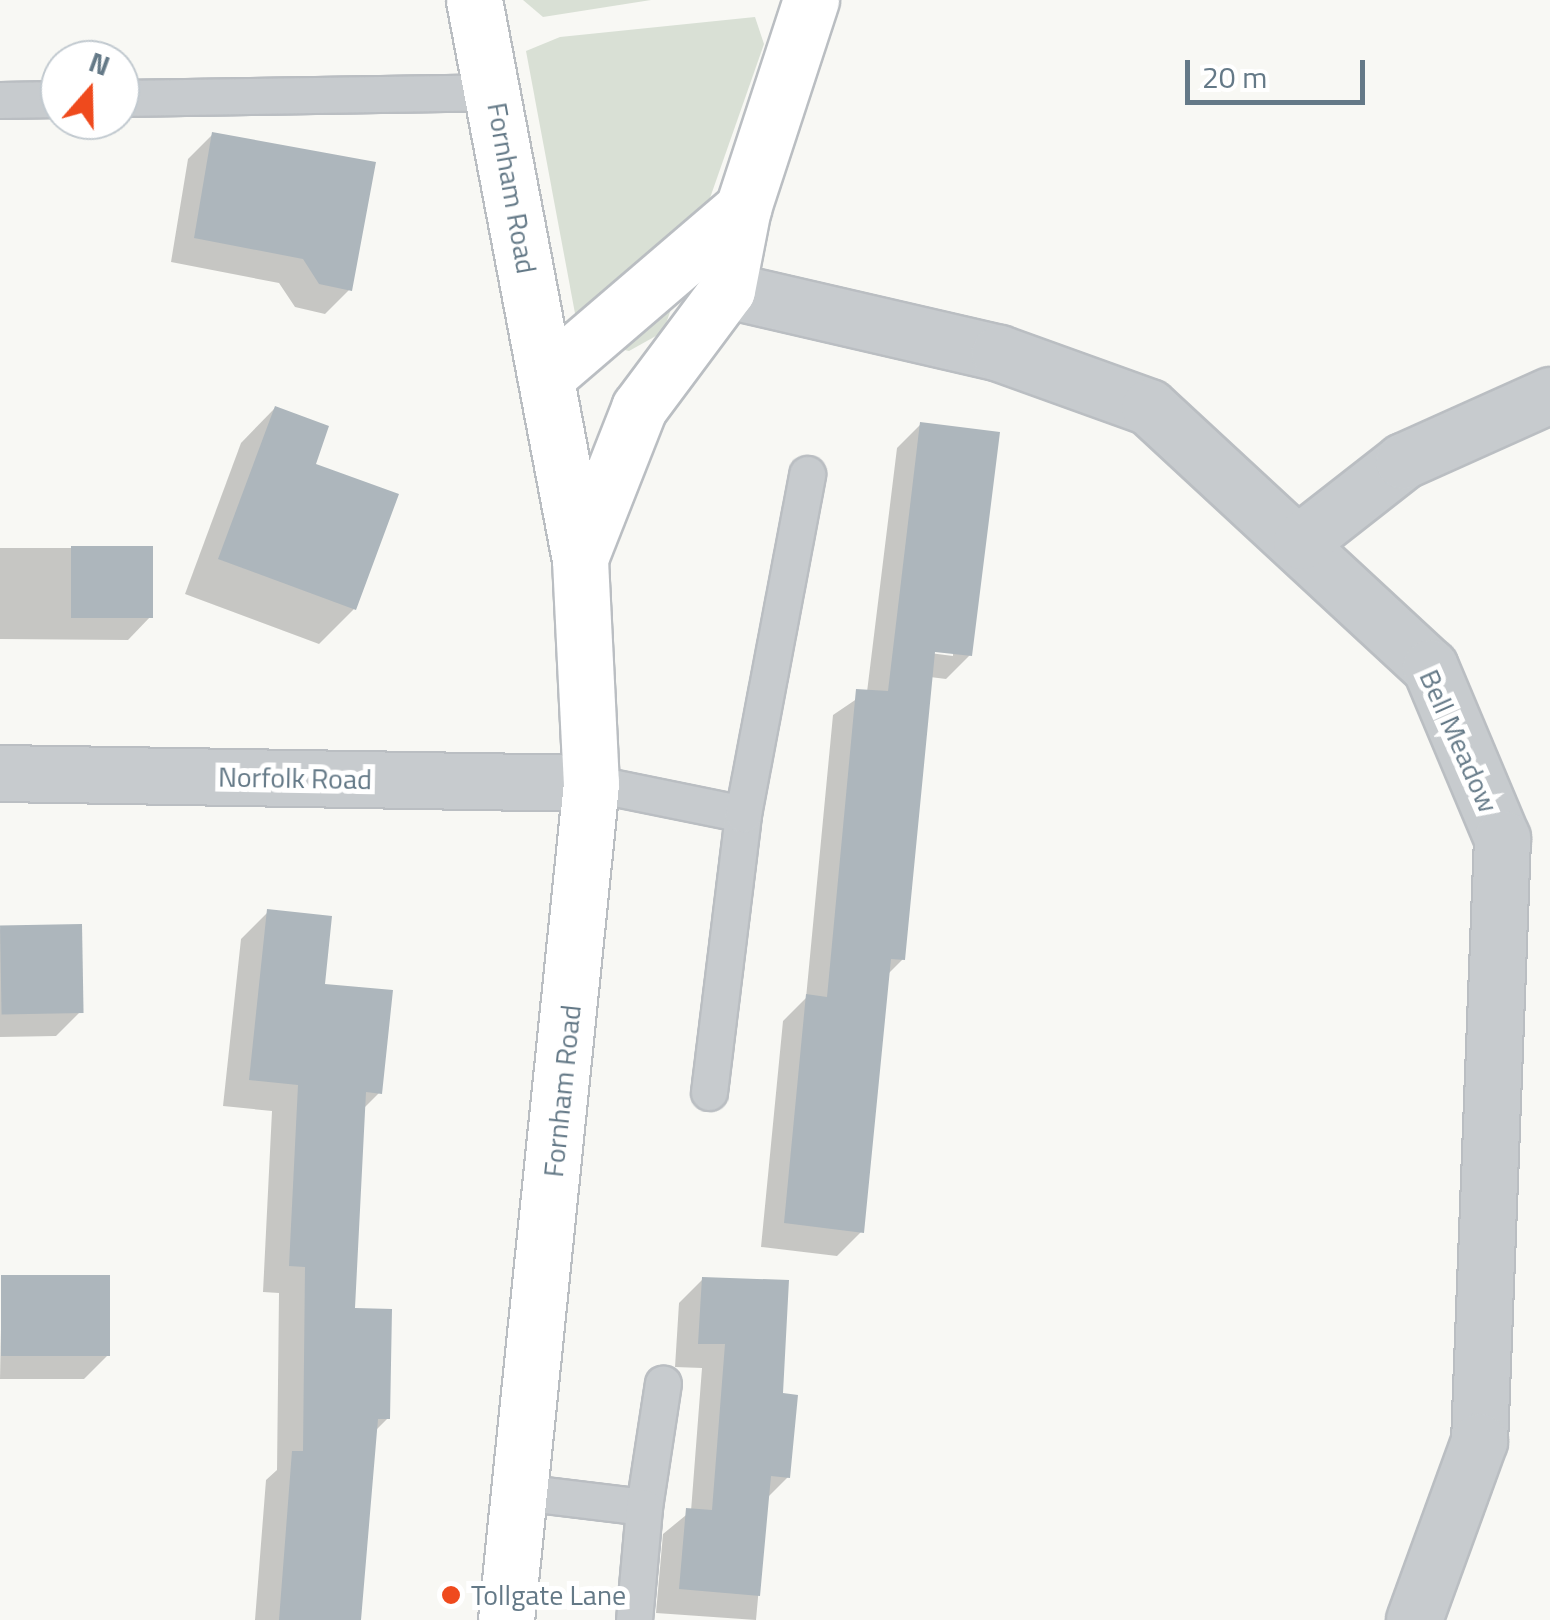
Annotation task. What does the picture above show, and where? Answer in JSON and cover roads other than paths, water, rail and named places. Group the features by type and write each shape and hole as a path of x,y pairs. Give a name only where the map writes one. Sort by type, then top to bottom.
{"main road":[{"name":"Fornham Road","path":"474,0 580,560 591,783 506,1620"},
{"name":"Fornham Road","path":"580,560 639,408 727,290 743,208 811,0"},
{"path":"546,378 743,208"}],"street":[{"name":"Bell Meadow","path":"727,290 1091,380 1149,407 1301,541 1430,667 1502,838 1479,1441 1414,1620"},
{"path":"1301,541 1403,461 1550,396"},
{"name":"Norfolk Road","path":"0,772 591,783"}],"lane":[{"path":"140,98 494,92"},
{"path":"0,100 40,99"},
{"path":"709,1092 743,814 807,474"},
{"path":"591,783 743,814"},
{"path":"634,1620 644,1507 663,1383"},
{"path":"520,1492 644,1507"}],"place":[{"name":"Tollgate Lane","path":"451,1595"}]}
